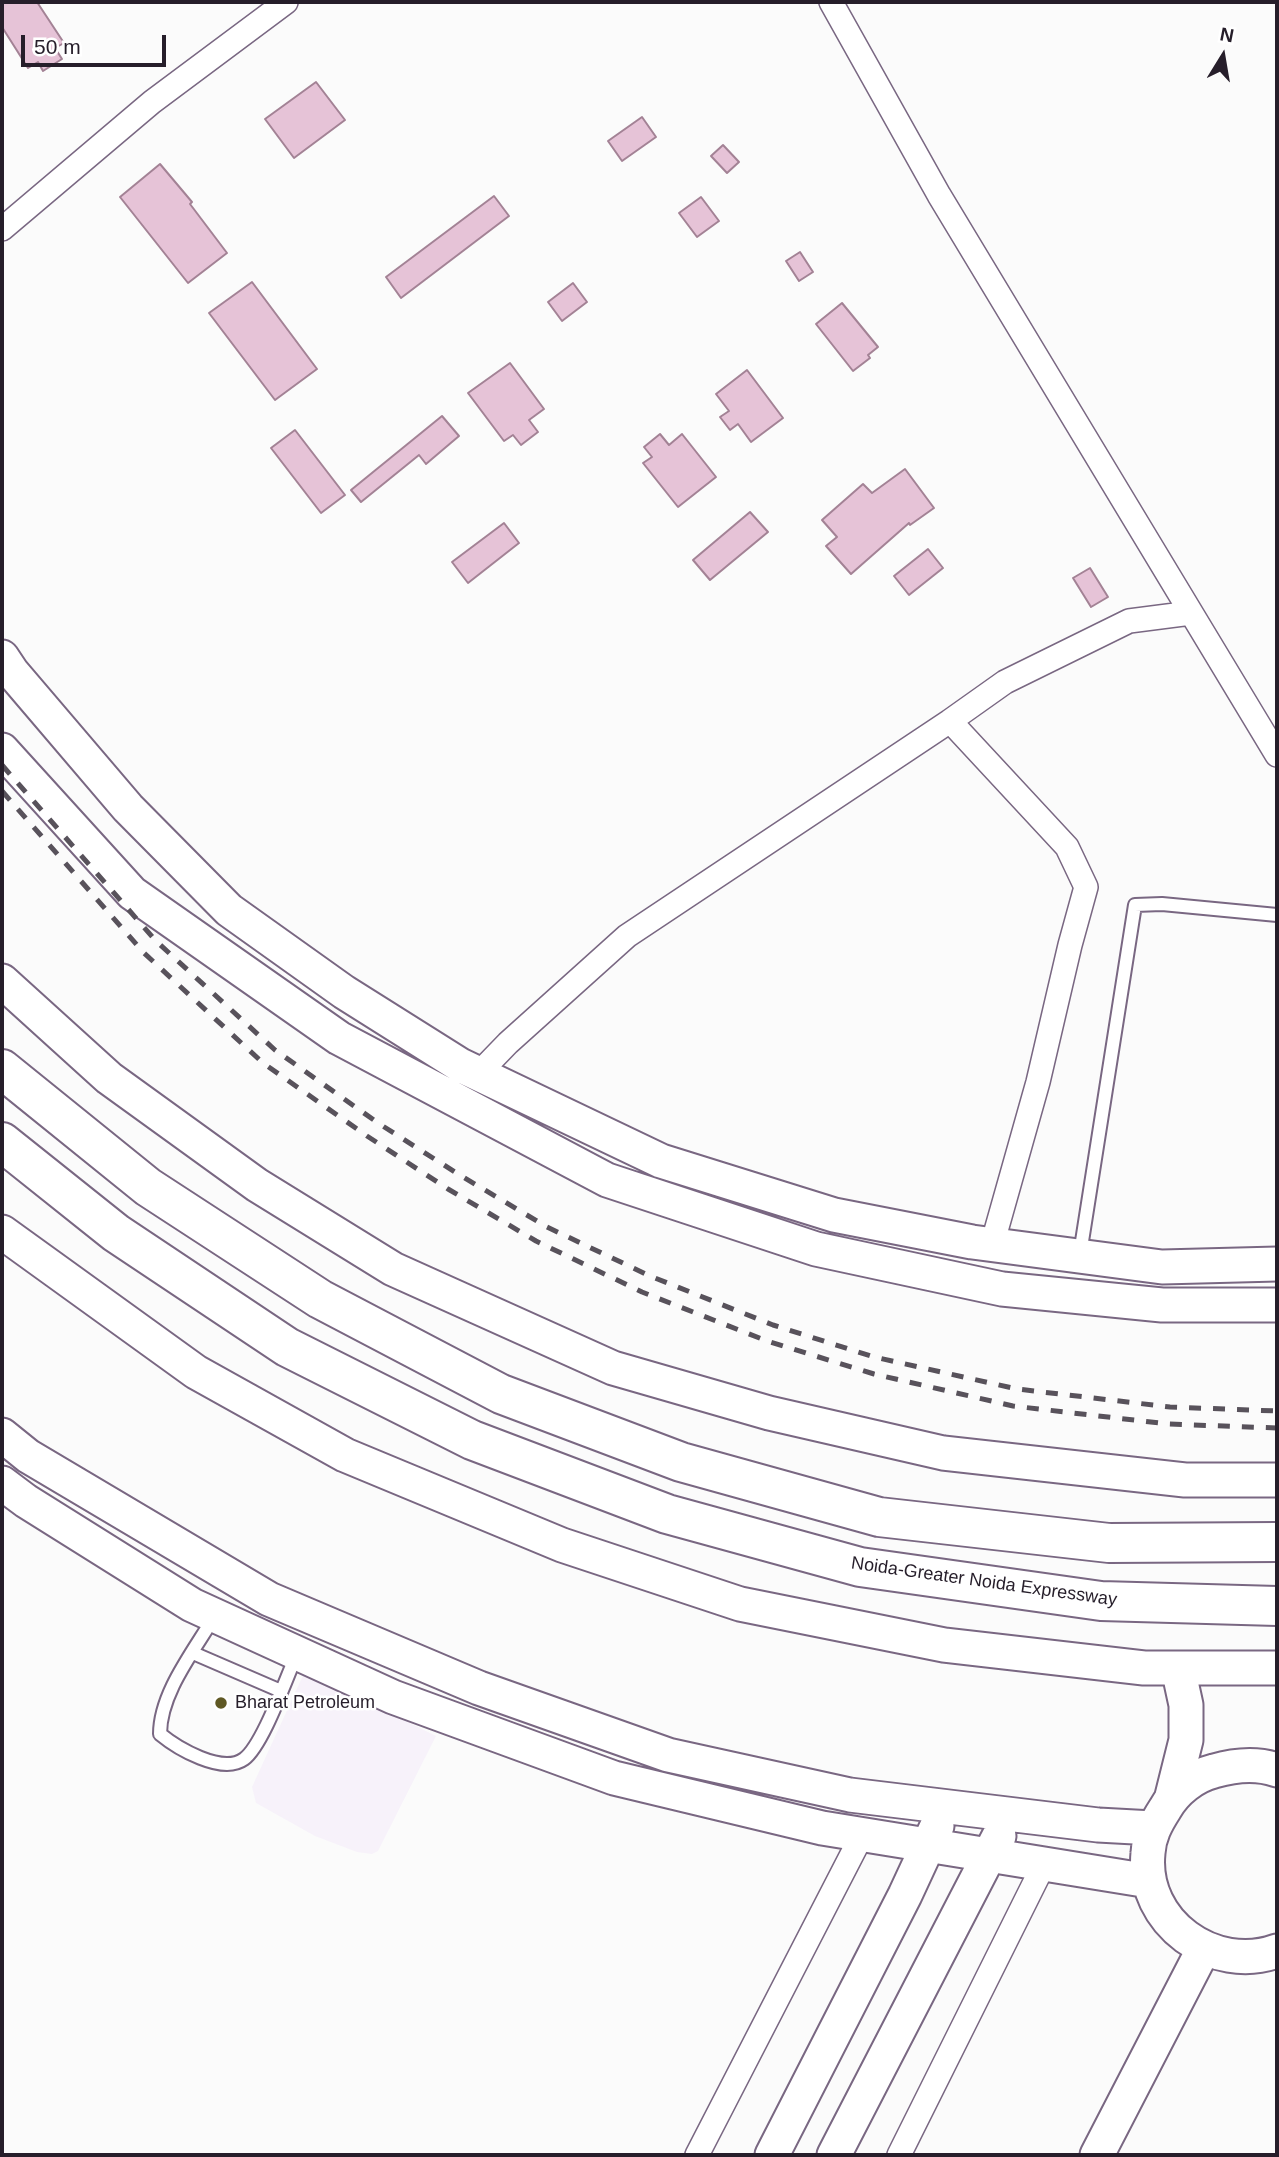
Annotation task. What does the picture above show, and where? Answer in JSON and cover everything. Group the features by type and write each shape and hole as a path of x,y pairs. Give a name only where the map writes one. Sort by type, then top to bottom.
{"highway":[{"path":"2,1069 148,1188 320,1299 501,1394 681,1462 879,1517 1109,1543 1277,1542"},
{"name":"Noida-Greater Noida Expressway","path":"2,1142 116,1233 287,1347 472,1440 667,1514 860,1567 1101,1601 1277,1606"}],"street":[{"path":"2,229 152,102 286,2"},
{"path":"831,2 939,195 1277,755"},
{"path":"478,1073 627,936 950,721 1004,682 1129,621 1191,613"},
{"path":"2,657 128,808 229,910 344,992 460,1065 661,1161 834,1215 992,1245 1162,1267 1277,1264"},
{"path":"950,721 1067,847 1086,887 1038,1082 992,1245"},
{"path":"2,751 132,893 143,901 338,1038 607,1180 816,1249 1002,1289 1162,1305 1277,1304"},
{"path":"2,981 109,1078 257,1185 393,1269 613,1368 769,1413 943,1453 1185,1480 1277,1480"},
{"path":"2,1232 196,1371 310,1436 345,1455 562,1545 740,1604 944,1645 1130,1666 1277,1668"},
{"path":"2,1435 28,1456 269,1599 479,1688 668,1755 850,1795 1098,1825 1153,1828"},
{"path":"2,1483 26,1501 192,1605 393,1697 614,1778 821,1828 1149,1881"},
{"path":"140,1572 163,1536"},
{"path":"1178,1668 1186,1705 1186,1740 1172,1796 1153,1828 1147,1854 1149,1881 1163,1915 1189,1941 1223,1956 1260,1957 1277,1951"},
{"path":"1172,1796 1202,1774 1237,1764 1277,1770"},
{"path":"772,2155 905,1895 946,1807"},
{"path":"834,2155 1010,1815"},
{"path":"698,2155 862,1835"},
{"path":"899,2155 1044,1864"},
{"path":"1097,2155 1204,1948"}],"lane":[{"path":"1080,1256 1135,905 1162,904 1277,915"},
{"path":"216,1615 167,1696 160,1718 160,1734 188,1753 232,1765 244,1759 257,1744 298,1653"},
{"path":"193,1653 281,1691"}],"shaded area":[{"path":"305,1671 436,1736 378,1851 372,1854 357,1852 315,1836 256,1803 252,1787"}],"building":[{"path":"2,2 37,2 64,43 55,48 62,59 43,71 38,62 28,68 2,27"},
{"path":"316,82 345,120 294,158 265,119"},
{"path":"642,117 656,137 622,161 608,141"},
{"path":"723,145 739,162 727,173 711,156"},
{"path":"160,164 192,202 190,204 227,253 188,283 120,197"},
{"path":"494,196 509,216 401,298 386,277"},
{"path":"701,197 719,221 697,237 679,213"},
{"path":"800,252 813,272 799,281 786,261"},
{"path":"252,282 317,369 275,400 209,313"},
{"path":"573,283 587,302 562,321 548,302"},
{"path":"842,303 878,347 868,355 870,358 853,371 816,324"},
{"path":"510,363 544,409 529,420 538,432 521,445 513,435 504,441 468,393"},
{"path":"747,370 783,418 751,442 738,424 730,430 720,417 729,411 716,394"},
{"path":"442,416 459,436 426,464 419,455 361,502 351,490"},
{"path":"295,430 345,495 321,513 271,448"},
{"path":"660,434 669,445 682,434 716,477 678,507 643,463 652,457 644,447"},
{"path":"905,469 934,508 910,525 909,523 851,574 826,546 837,537 822,520 863,484 872,493"},
{"path":"750,512 768,532 710,580 693,560"},
{"path":"504,523 519,543 468,583 452,562"},
{"path":"928,549 943,568 909,595 894,576"},
{"path":"1090,568 1108,597 1091,607 1073,578"}],"railway":[{"path":"2,765 156,941 275,1050 378,1123 547,1227 650,1276 773,1325 874,1357 1017,1389 1170,1407 1277,1411"},
{"path":"2,791 144,953 263,1063 448,1189 536,1241 642,1292 767,1341 874,1374 1013,1406 1168,1424 1277,1428"}],"place":[{"name":"Bharat Petroleum","path":"221,1703"}]}
